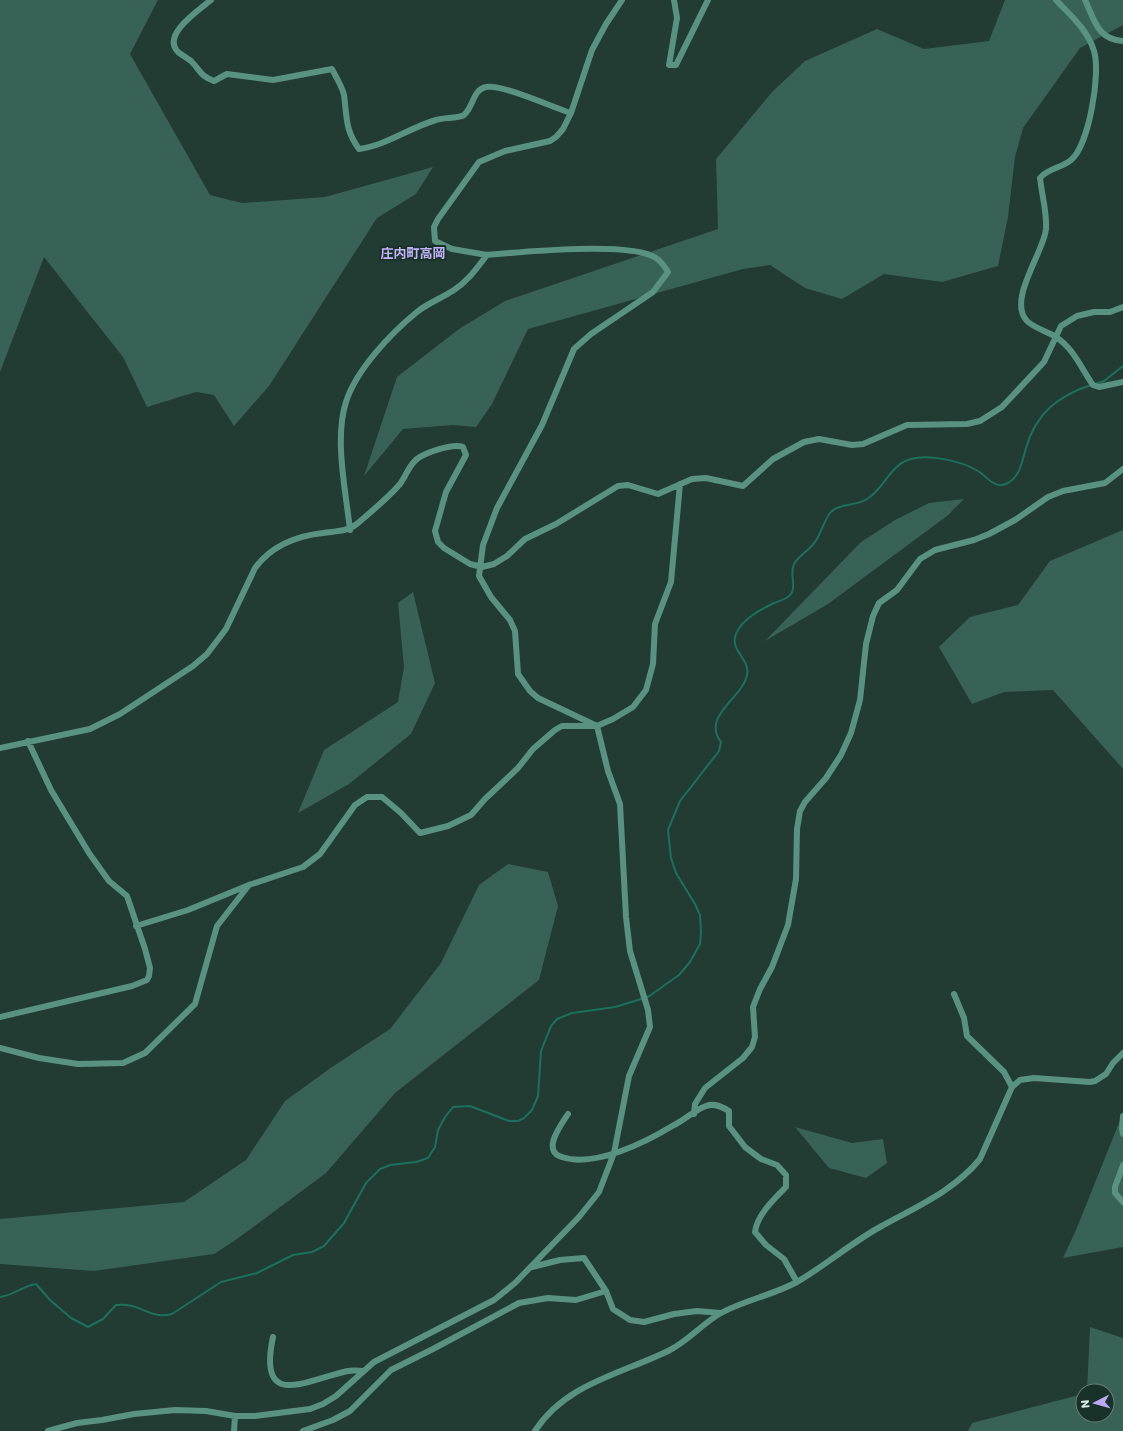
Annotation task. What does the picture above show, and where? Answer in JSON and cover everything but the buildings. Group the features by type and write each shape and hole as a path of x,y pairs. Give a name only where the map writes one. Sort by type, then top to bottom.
{"street":[{"path":"211,0 176,33 173,43 177,52 196,66 203,77 214,81 227,74 273,80 332,69 344,94 345,116 351,138 359,150 437,119 463,115 469,109 478,92 484,87 495,86 570,113"},
{"path":"597,726 538,698 530,691 518,674 515,631 510,620 485,587 479,576 482,567 483,545 497,508 542,425 574,349 591,334 653,292 663,281 668,272 656,257 642,253 593,249 487,255 452,249 434,241 434,228 440,216 479,162 505,151 550,141 556,137 570,113 592,50 606,24 622,0"},
{"path":"674,0 677,18 669,65 676,65 708,0"},
{"path":"1056,0 1074,17 1088,38 1094,52 1096,72 1095,94 1081,146 1071,160 1044,173 1040,178 1045,202 1046,231 1027,277 1022,311 1027,321 1057,338 1079,360 1093,385 1099,387 1123,382"},
{"path":"1085,0 1101,33 1111,40 1123,41"},
{"path":"350,530 342,454 342,434 346,402 350,391 364,368 392,336 418,311 454,290 469,278 487,255"},
{"path":"0,748 90,729 120,714 194,666 220,638 255,568 262,558 289,540 307,535 350,530 400,483 418,458 451,446 459,445 463,447 466,455 446,492 435,531 438,542 444,548 470,564 482,567 494,564 507,556 525,539 556,524 618,486 628,485 658,494 692,479 706,478 743,486 773,459 804,442 819,439 852,445 863,444 907,425 967,424 980,421 1002,407 1017,393 1044,362 1057,338 1061,326 1076,316 1094,312 1110,312 1123,307"},
{"path":"694,1114 695,1104 705,1088 743,1058 752,1047 755,1037 753,1007 760,989 772,967 788,924 796,879 797,829 800,811 805,802 826,778 841,755 851,733 860,700 866,644 873,616 879,603 897,590 920,559 935,550 974,540 989,534 1015,520 1048,497 1063,491 1105,483 1123,469"},
{"path":"136,926 188,910 249,885 303,867 320,854 355,805 367,797 382,797 401,813 420,833 448,826 471,815 518,768 533,749 555,730 562,726 597,726 613,719 633,707 646,690 653,664 656,624 671,582 680,484"},
{"path":"48,1431 77,1423 141,1413 175,1410 206,1411 235,1416 255,1416 310,1409 336,1396 374,1362 494,1300 515,1284 532,1267 579,1217 599,1192 614,1153 629,1076 650,1026 648,1010 630,951 626,916 620,804 608,771 597,726"},
{"path":"0,1017 112,991 147,980 150,976 150,968 145,949 126,896 109,882 89,853 51,790 28,742"},
{"path":"0,1048 39,1058 78,1064 123,1063 146,1053 195,1004 217,926 249,885"},
{"path":"954,994 964,1018 967,1036 1004,1072 1012,1087"},
{"path":"536,1431 552,1409 574,1392 607,1375 671,1349 691,1337 721,1313 796,1282 878,1228 937,1196 973,1168 980,1160 1012,1087 1020,1080 1034,1078 1090,1082 1106,1074 1113,1063 1123,1053"},
{"path":"568,1114 553,1141 553,1151 557,1156 567,1159 588,1159 614,1153 652,1139 705,1106 720,1106 729,1111 729,1126 745,1147 761,1159 777,1165 786,1175 786,1187 773,1201 756,1224 755,1232 766,1245 784,1259 796,1282"},
{"path":"1123,1116 1123,1134"},
{"path":"1123,1165 1115,1186 1115,1193 1123,1202"},
{"path":"532,1267 560,1260 584,1258 606,1291 613,1309 630,1320 644,1322 674,1314 697,1311 721,1313"},
{"path":"303,1431 333,1420 350,1411 391,1370 519,1303 548,1298 576,1300 606,1291"},
{"path":"274,1337 269,1358 271,1372 274,1378 281,1384 298,1385 350,1370 364,1371"},
{"path":"234,1431 235,1416"}],"green space":[{"path":"0,0 158,0 130,54 210,195 242,203 325,197 433,167 416,194 377,218 269,386 234,426 214,395 196,392 147,407 123,357 44,257 0,372"},
{"path":"1005,0 1123,0 1123,25 1080,48 1023,128 1015,157 1008,217 998,266 942,282 884,274 842,299 805,288 770,265 743,269 528,329 492,404 476,427 453,425 403,429 364,476 397,377 459,329 505,301 718,229 716,159 773,91 805,61 877,29 924,49 989,41"},
{"path":"964,499 947,516 828,604 765,641 861,542 895,520 929,503"},
{"path":"1123,530 1123,769 1053,690 1004,692 972,704 939,647 970,617 1018,605 1050,561"},
{"path":"413,592 435,683 411,734 349,784 298,813 324,750 398,702 404,667 398,603"},
{"path":"508,864 548,872 558,906 539,980 395,1093 326,1173 237,1239 214,1254 94,1271 0,1264 0,1219 184,1202 246,1160 285,1101 332,1067 390,1029 441,963 479,885"},
{"path":"1123,1113 1123,1247 1063,1258 1076,1230"},
{"path":"795,1127 852,1143 883,1139 887,1163 866,1178 829,1168"},
{"path":"1090,1327 1123,1338 1123,1431 968,1431 972,1423 1075,1396 1075,1423 1115,1423 1115,1383 1087,1383"}],"waterway":[{"path":"1095,384 1104,381 1123,366"},
{"path":"0,1297 36,1284 50,1300 71,1318 88,1327 103,1319 116,1305 132,1306 157,1315 172,1314 221,1282 257,1273 293,1255 312,1252 324,1246 344,1223 366,1183 380,1169 390,1165 416,1162 428,1158 435,1147 438,1130 445,1117 453,1107 470,1106 509,1121 518,1121 524,1118 532,1110 538,1096 541,1051 551,1026 557,1019 572,1013 615,1007 648,997 679,975 690,962 700,944 700,915 676,873 671,858 668,830 680,801 719,751 721,742 716,733 716,724 719,716 744,684 747,675 746,665 735,645 736,634 742,624 757,612 785,599 791,594 793,591 792,572 794,564 814,543 819,536 826,519 836,508 859,503 867,499 878,490 896,467 908,460 916,458 924,457 954,461 971,467 997,485 1006,484 1016,476 1022,463 1030,436 1042,416 1068,395 1091,385"}],"district":[{"name":"庄内町高岡","path":"413,253"}]}
